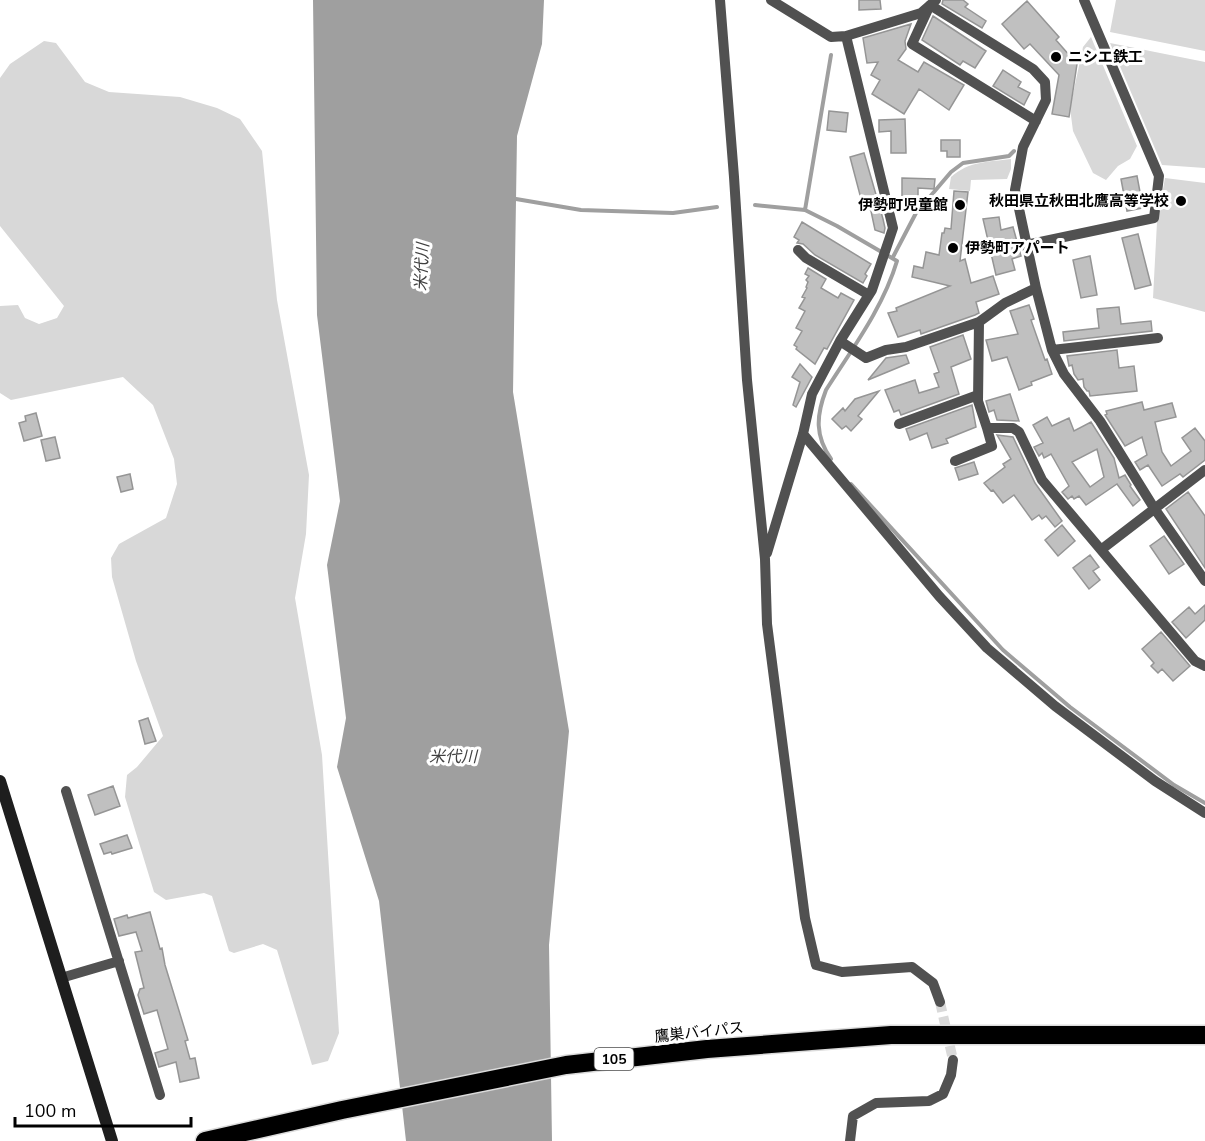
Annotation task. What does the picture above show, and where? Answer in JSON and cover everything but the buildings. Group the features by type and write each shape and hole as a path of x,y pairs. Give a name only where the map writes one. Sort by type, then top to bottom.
{"highway":[{"name":"鷹巣バイパス","path":"205,1141 342,1110 566,1065 707,1049 891,1035 1205,1035"}],"street":[{"path":"720,0 747,380 765,559 767,624 805,918 816,965 842,972 912,967 933,982 940,1002"},
{"path":"771,0 831,37 846,36 921,13 933,3"},
{"path":"1026,245 1154,218 1159,176 1084,0"},
{"path":"933,3 1033,69 1046,82 1046,100 1023,147 1015,190 1052,350 1064,374 1100,421 1154,508 1205,581"},
{"path":"933,3 912,44 1036,121"},
{"path":"765,559 803,434 812,394 844,343 869,294 893,228 846,36"},
{"path":"798,250 806,258 869,294"},
{"path":"844,343 866,358 886,350 906,347 979,322 1005,303 1036,288"},
{"path":"955,460 992,446 978,401 979,322"},
{"path":"1052,350 1158,338"},
{"path":"899,424 978,395"},
{"path":"987,428 1012,428 1019,432 1042,480 1195,661 1205,666"},
{"path":"803,434 925,580 987,648 1055,706 1155,781 1205,813"},
{"path":"1102,549 1205,470"},
{"path":"0,781 112,1141"},
{"path":"66,791 160,1095"},
{"path":"61,978 118,961"},
{"path":"850,1141 853,1116 876,1103 929,1101 943,1094 951,1075 953,1060"}],"shaded area":[{"path":"1116,0 1205,0 1205,51 1110,32"},
{"path":"1091,37 1137,146 1130,159 1118,166 1106,180 1093,173 1073,131 1070,108 1083,47"},
{"path":"44,41 56,43 85,82 109,92 180,97 217,108 240,119 262,151 277,300 309,475 306,534 295,598 322,755 339,1033 328,1061 312,1065 277,950 263,944 234,953 229,951 212,896 204,893 166,900 154,892 125,797 127,775 137,767 163,736 136,661 112,577 111,558 119,544 166,518 177,484 174,459 153,405 123,377 11,400 0,393 0,306 18,305 25,318 39,324 57,318 64,306 0,226 0,78 10,64"},
{"path":"1110,43 1205,62 1205,168 1162,165"},
{"path":"1011,159 1011,169 1007,179 971,180 970,191 949,189 951,177 965,168 979,163"},
{"path":"1165,178 1205,183 1205,312 1153,298 1157,222"}],"water":[{"name":"米代川","path":"313,0 544,0 542,44 517,136 513,392 569,731 549,945 552,1141 406,1141 379,901 337,767 346,718 327,565 340,501 317,315"}],"waterway":[{"path":"805,210 831,55"},
{"path":"893,257 916,213 951,172 963,163 1009,156 1014,151"},
{"path":"516,199 581,210 673,213 717,207"},
{"path":"755,205 805,210 897,261 875,312 826,390 820,409 819,426 822,442 831,459"},
{"path":"851,484 1003,650 1070,707 1174,785 1205,803"}],"tunnel":[{"path":"940,1002 953,1060"}],"place":[{"name":"ニシエ鉄工","path":"1056,57"},
{"name":"秋田県立秋田北鷹高等学校","path":"1181,201"},
{"name":"伊勢町児童館","path":"960,205"},
{"name":"伊勢町アパート","path":"953,248"}]}
